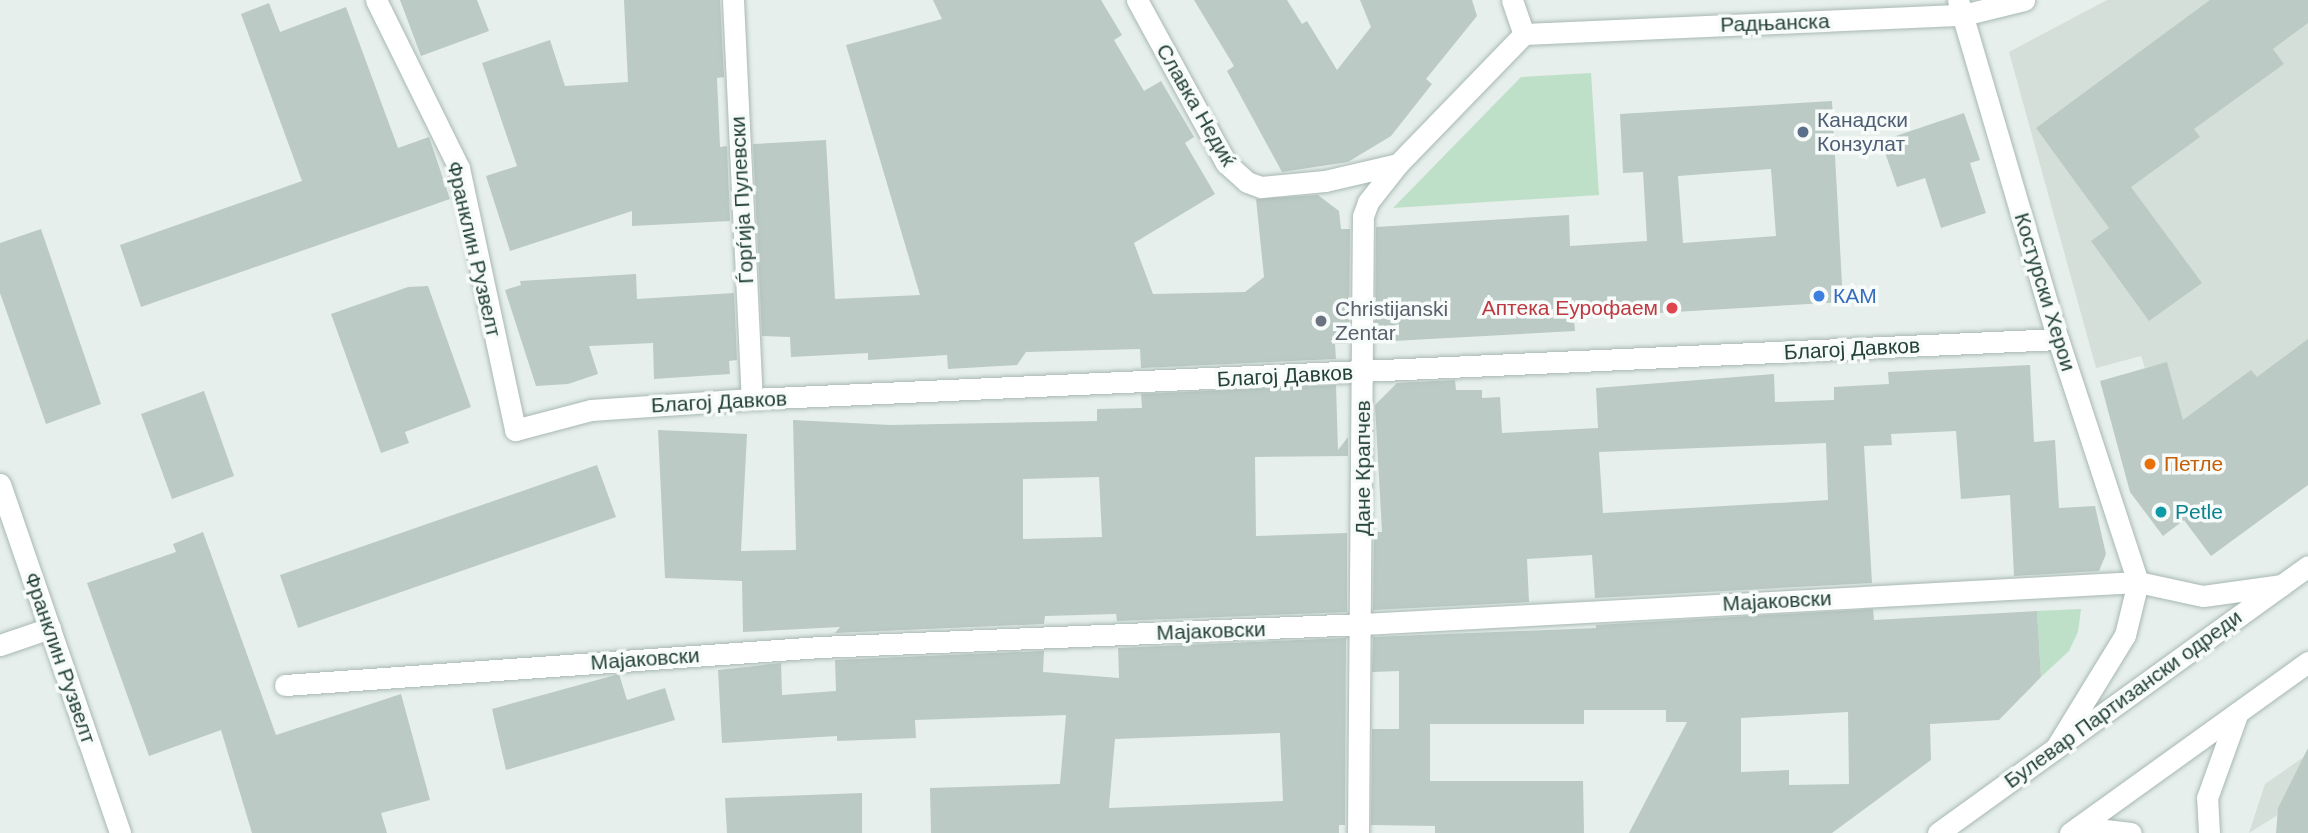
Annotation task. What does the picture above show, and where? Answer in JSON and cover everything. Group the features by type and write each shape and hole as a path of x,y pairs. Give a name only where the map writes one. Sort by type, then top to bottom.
{"street":[{"name":"Франклин Рузвелт","path":"376,0 459,168 515,430"},
{"name":"Ѓорѓиja Пулевски","path":"733,0 752,400"},
{"name":"Славка Недиќ","path":"1137,0 1226,163 1247,182 1261,187 1325,181 1398,164"},
{"path":"1512,0 1524,34"},
{"name":"Радњанска","path":"1524,34 1961,8 2024,0"},
{"name":"Костурски Херои","path":"1961,8 2058,340 2138,582"},
{"name":"Дане Крапчев","path":"1358,833 1363,624 1363,216 1367,202 1398,164 1524,34"},
{"name":"Благој Давков","path":"515,430 591,410 752,400 2058,340"},
{"name":"Франклин Рузвелт","path":"0,484 120,833"},
{"name":"Булевар Партизански одреди","path":"1938,833 2308,566"},
{"path":"2057,746 2125,635 2138,582 2203,596 2282,585"},
{"name":"Мајаковски","path":"285,685 820,647 1363,624 2138,582"},
{"path":"0,645 50,628"},
{"path":"2074,830 2308,662"},
{"path":"2209,833 2207,798 2238,712"},
{"path":"2074,830 2131,833"}],"shaded area":[{"path":"2107,0 2308,0 2308,485 2211,556 2155,481 2192,453 2167,363 2145,368 2141,356 2096,368 2009,52"},
{"path":"2308,754 2308,796 2249,833 2265,784"}],"green space":[{"path":"1591,73 1599,195 1393,208 1521,77"},
{"path":"2081,609 2078,632 2069,651 2041,677 2037,611"}],"building":[{"path":"400,0 477,0 489,31 421,56"},
{"path":"624,0 720,0 724,77 717,78 720,147 727,146 730,221 632,226 632,211 510,251 486,176 517,166 482,63 550,40 565,86 628,82"},
{"path":"933,0 1101,0 1122,35 1114,40 1144,91 1161,81 1194,137 1185,143 1215,194 1134,243 1153,294 1245,292 1264,277 1256,199 1318,195 1339,211 1341,229 1350,229 1349,344 1335,344 1336,359 1141,368 1140,349 1026,352 1017,365 948,369 947,355 868,360 868,353 791,357 790,337 762,336 753,144 826,140 835,299 920,295 846,45 942,19"},
{"path":"1194,0 1287,0 1302,24 1307,21 1337,70 1371,27 1360,0 1472,0 1477,16 1426,79 1432,84 1391,136 1348,162 1282,172 1227,71 1234,66"},
{"path":"2210,0 2308,0 2308,23 2273,49 2284,64 2194,129 2200,137 2131,187 2202,283 2149,321 2091,241 2109,228 2036,128"},
{"path":"269,3 280,32 346,7 398,148 429,137 450,199 141,307 120,245 302,181 241,14"},
{"path":"1832,101 1843,302 1574,318 1575,331 1375,342 1376,227 1569,215 1570,246 1647,241 1643,172 1623,173 1620,114","holes":["1771,169 1776,236 1683,243 1678,176"]},
{"path":"1964,113 1980,160 1970,163 1986,213 1941,228 1925,178 1897,187 1881,141"},
{"path":"41,229 101,404 46,424 0,293 0,243"},
{"path":"636,274 637,299 734,293 737,360 729,361 730,374 654,379 653,343 589,346 598,374 568,384 536,386 505,290 521,285 520,281"},
{"path":"428,286 471,407 405,432 409,443 381,453 331,314 408,287"},
{"path":"2308,339 2308,485 2211,556 2184,520 2163,536 2130,492 2100,381 2167,362 2183,420 2251,370 2257,377"},
{"path":"2030,365 2034,442 2055,440 2059,508 2095,506 2106,554 2099,571 2014,576 2010,495 1961,499 1956,431 1891,434 1892,445 1864,446 1872,583 1595,598 1592,555 1527,559 1529,602 1373,610 1374,532 1382,532 1375,405 1397,383 1455,380 1456,390 1482,390 1482,398 1500,397 1502,433 1598,428 1596,388 1774,374 1775,402 1834,400 1834,387 1889,384 1888,372","holes":["1826,443 1828,500 1603,513 1599,452"]},
{"path":"1336,385 1338,450 1348,437 1348,456 1255,457 1256,536 1347,533 1347,612 1117,621 1116,614 1045,616 1044,624 835,633 840,627 743,632 742,581 665,578 658,430 747,434 741,551 796,550 793,420 890,425 1097,421 1097,409 1142,408 1141,394","holes":["1099,477 1102,537 1023,539 1023,479"]},
{"path":"204,391 234,476 172,499 141,414"},
{"path":"597,465 616,517 298,628 280,575"},
{"path":"203,532 276,735 401,694 430,800 381,813 387,833 252,833 221,730 149,756 87,583 176,552 173,544"},
{"path":"1873,609 1874,620 2037,611 2041,677 1999,720 1930,724 1931,760 1832,833 1629,833 1687,722 1666,722 1666,710 1584,710 1584,724 1430,724 1430,781 1583,781 1584,833 1435,833 1435,826 1371,825 1372,729 1399,729 1399,671 1372,672 1373,637 1596,628 1596,625","holes":["1848,712 1849,784 1789,785 1789,770 1741,772 1741,718"]},
{"path":"1346,638 1345,825 1339,825 1339,833 931,833 930,788 1060,784 1066,715 915,720 916,738 837,741 837,736 722,743 718,670 781,663 782,695 836,691 835,660 1044,651 1043,672 1119,678 1118,648","holes":["1280,733 1283,801 1109,808 1115,739"]},
{"path":"619,674 627,700 665,688 675,720 506,770 492,709"},
{"path":"2308,748 2308,833 2276,833 2278,808"},
{"path":"862,793 862,833 727,833 725,798"}],"place":[{"name":"Канадски Конзулат","path":"1803,132"},
{"name":"КАМ","path":"1819,296"},
{"name":"Аптека Еурофаем","path":"1672,308"},
{"name":"Christijanski Zentar","path":"1321,321"},
{"name":"Петле","path":"2150,464"},
{"name":"Petle","path":"2161,512"}]}
